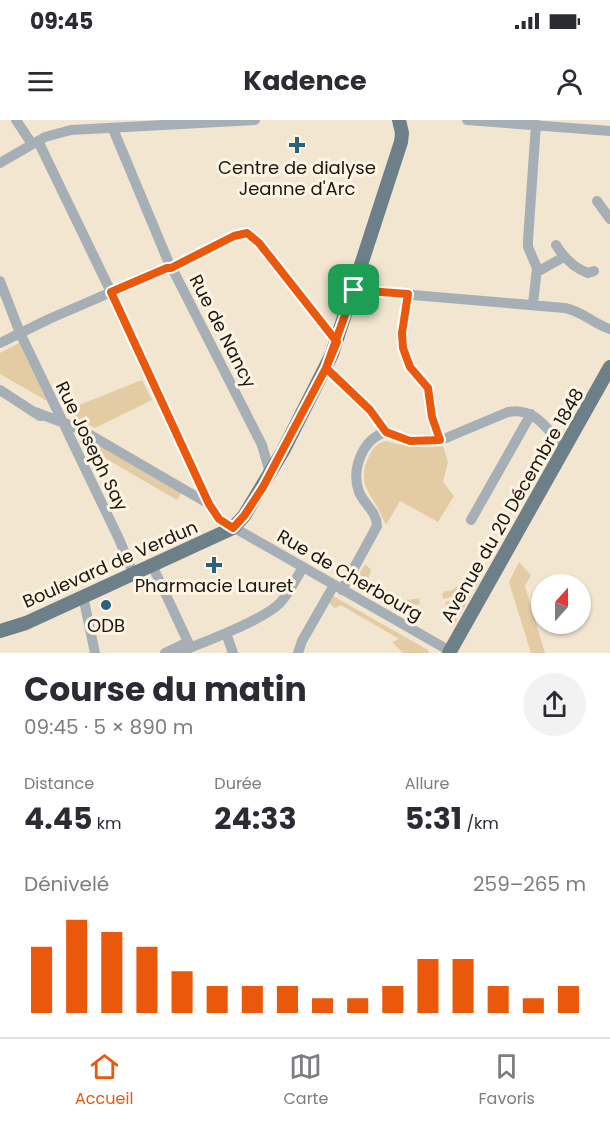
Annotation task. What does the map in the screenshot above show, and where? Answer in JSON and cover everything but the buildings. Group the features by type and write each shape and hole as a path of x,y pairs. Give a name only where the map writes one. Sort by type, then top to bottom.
{"main road":[{"path":"233,528 244,516 283,451 337,342 401,142 402,133 399,120"},
{"name":"Avenue du 20 Décembre 1848","path":"449,652 609,371"},
{"name":"Boulevard de Verdun","path":"0,631 26,623 233,528"}],"street":[{"path":"16,120 35,142 111,292 209,504"},
{"path":"0,163 68,125 113,129 255,120"},
{"path":"467,120 543,123 610,131"},
{"path":"533,304 537,272 528,247 528,240 543,123"},
{"name":"Rue de Nancy","path":"113,129 171,268 264,449 270,473"},
{"path":"597,201 610,219"},
{"path":"0,343 111,292 171,268 234,236 247,233 259,243 337,342"},
{"path":"556,246 564,257 586,273 594,271"},
{"path":"537,272 564,257"},
{"name":"Rue Joseph Say","path":"0,281 20,333 133,573"},
{"path":"354,290 573,309 610,329"},
{"path":"408,294 402,333 403,348 410,367 428,388 432,417 440,440"},
{"path":"326,368 370,410 386,432 410,441 440,440 508,412 519,410 531,414 565,448"},
{"path":"0,390 70,437"},
{"path":"35,412 80,429 209,504"},
{"path":"471,520 531,414"},
{"path":"298,653 302,641 373,536 377,521 359,492 357,472 360,458 366,447 376,436 386,432"},
{"path":"264,449 277,454 283,451"},
{"name":"Rue de Cherbourg","path":"209,504 219,519 233,528 449,652"},
{"path":"152,565 188,642 165,653"},
{"path":"178,653 271,611 279,604 303,567"},
{"path":"83,596 95,653"},
{"path":"226,633 233,653"}],"shaded area":[{"path":"19,343 47,401 0,374 0,353"},
{"path":"142,380 152,400 95,428 72,416 72,412 79,405"},
{"path":"84,435 182,492 177,500 79,443"},
{"path":"386,441 400,445 443,446 448,462 443,482 454,496 438,522 400,501 386,525 367,489 364,471 374,448"},
{"path":"519,562 531,575 525,586 531,606 531,634 539,634 545,653 531,653 509,582"},
{"path":"365,564 371,570 368,580 378,585 373,595 354,584"},
{"path":"473,577 480,580 474,591 443,599 442,594 445,591 450,591"},
{"path":"382,586 403,599 419,598 420,604 398,609 376,597"},
{"path":"333,596 428,650 429,653 403,653 392,642 399,639 341,605 335,608 330,602"},
{"path":"471,596 452,628 445,602"}],"place":[{"name":"Centre de dialyse Jeanne d'Arc","path":"297,145"},
{"name":"Pharmacie Lauret","path":"214,565"},
{"name":"ODB","path":"106,605"}],"route":[{"path":"354,290 337,342 326,368 263,487 233,528 219,519 209,504 111,292 171,268 234,236 247,233 259,243 337,342 332,354 326,368 370,410 386,432 410,441 440,440 432,417 428,388 406,361 403,348 402,333 408,294 354,290"}]}
